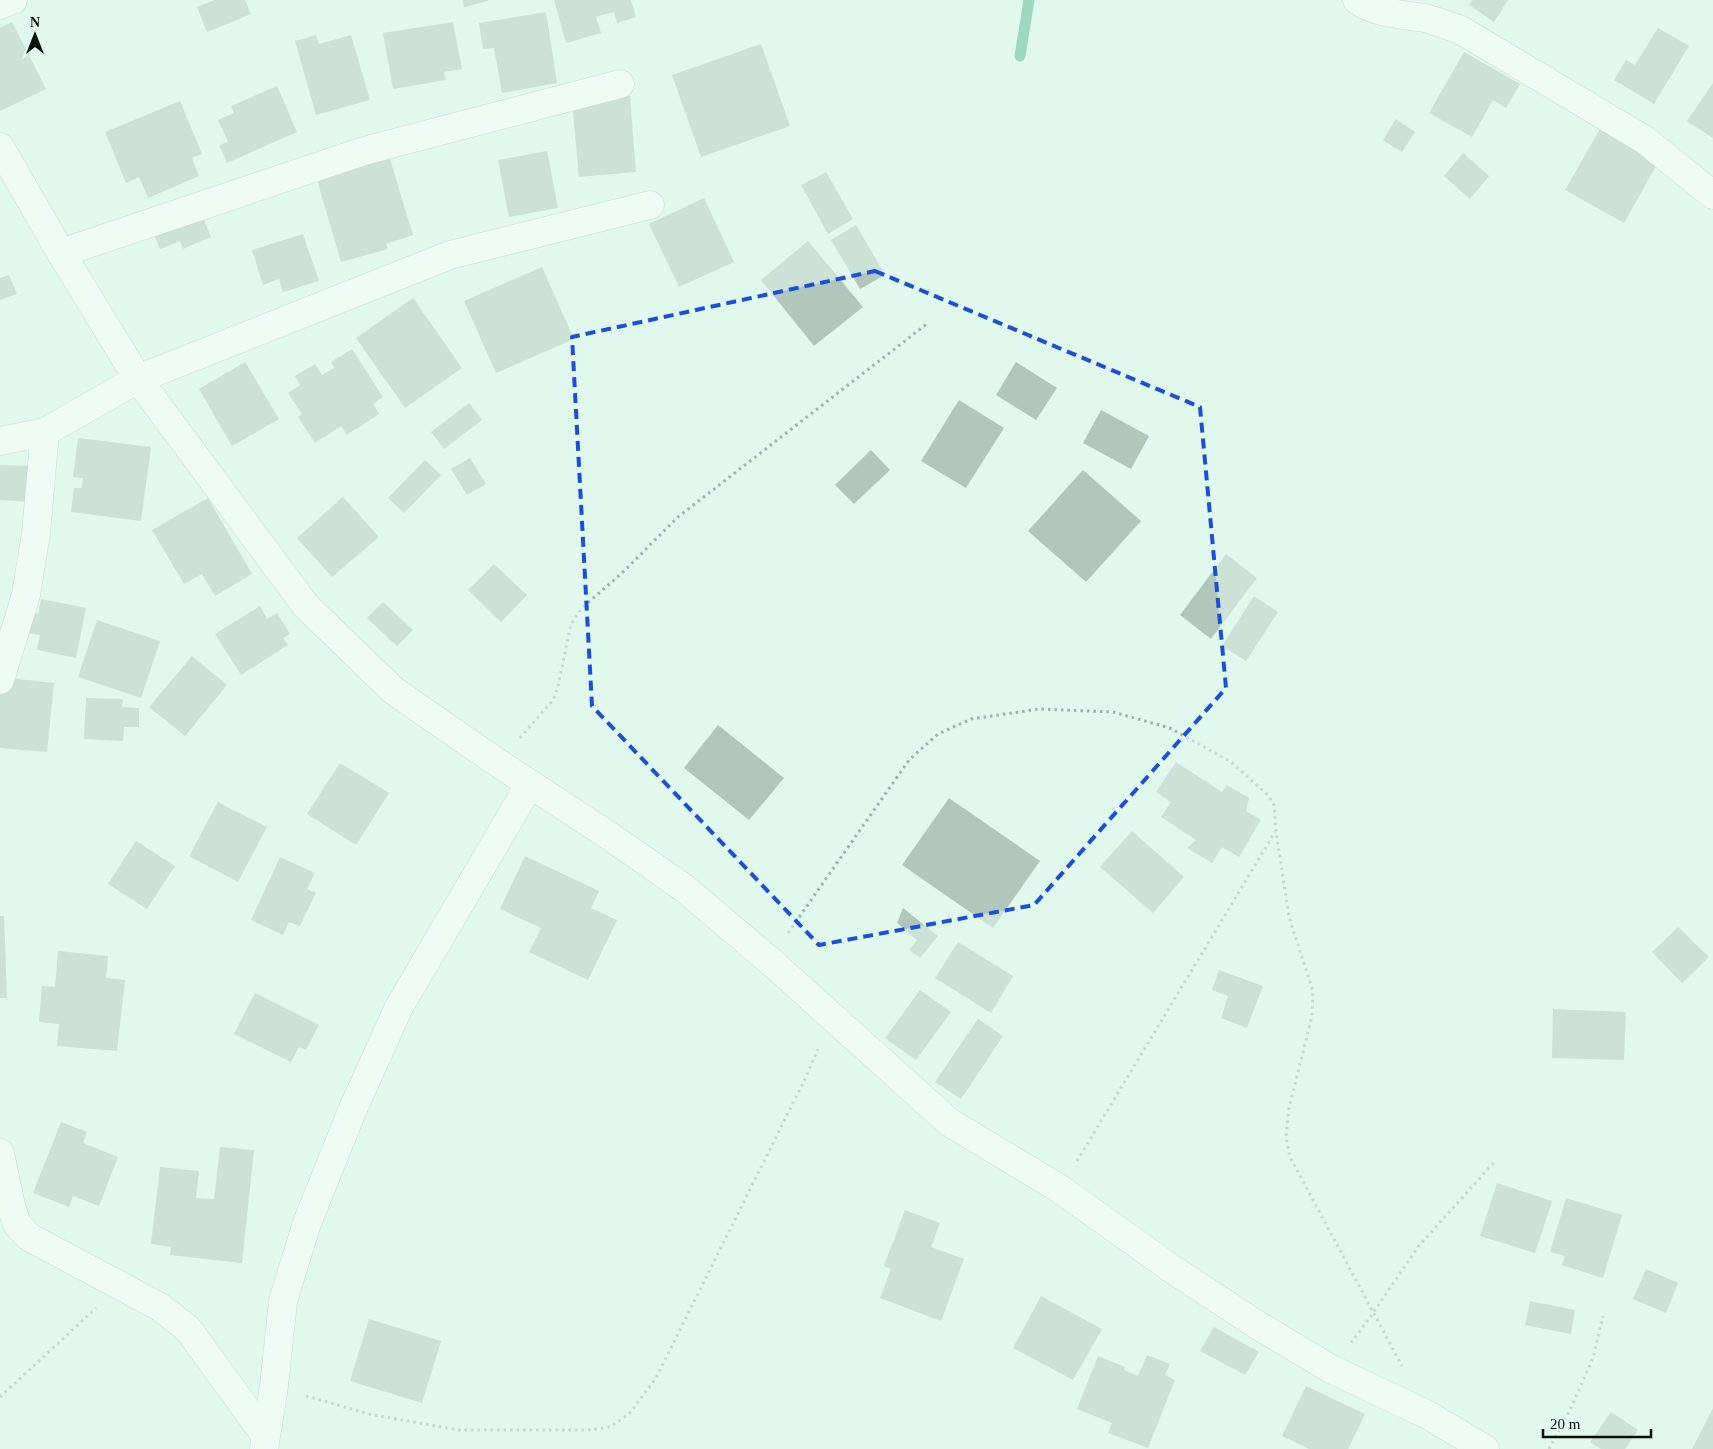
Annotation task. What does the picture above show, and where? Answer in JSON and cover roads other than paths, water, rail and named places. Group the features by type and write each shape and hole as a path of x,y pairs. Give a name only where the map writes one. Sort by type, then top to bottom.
{"street":[{"path":"0,4 13,0"},
{"path":"1357,0 1379,11 1427,19 1459,29 1645,140 1713,195"},
{"path":"61,253 364,151 620,84"},
{"path":"0,147 61,253 138,380 306,606 394,691 684,888 769,960 949,1122 1060,1189 1172,1269 1331,1370 1428,1415 1485,1449"},
{"path":"0,440 45,432 138,380 450,255 650,205"},
{"path":"0,680 26,595 36,533 45,432"},
{"path":"264,1442 274,1386 283,1301 307,1222 352,1110 399,1007 530,784"},
{"path":"0,1153 11,1206 17,1224 29,1237 160,1307 188,1329 264,1442"}],"waterway":[{"path":"1020,56 1029,0"}]}
